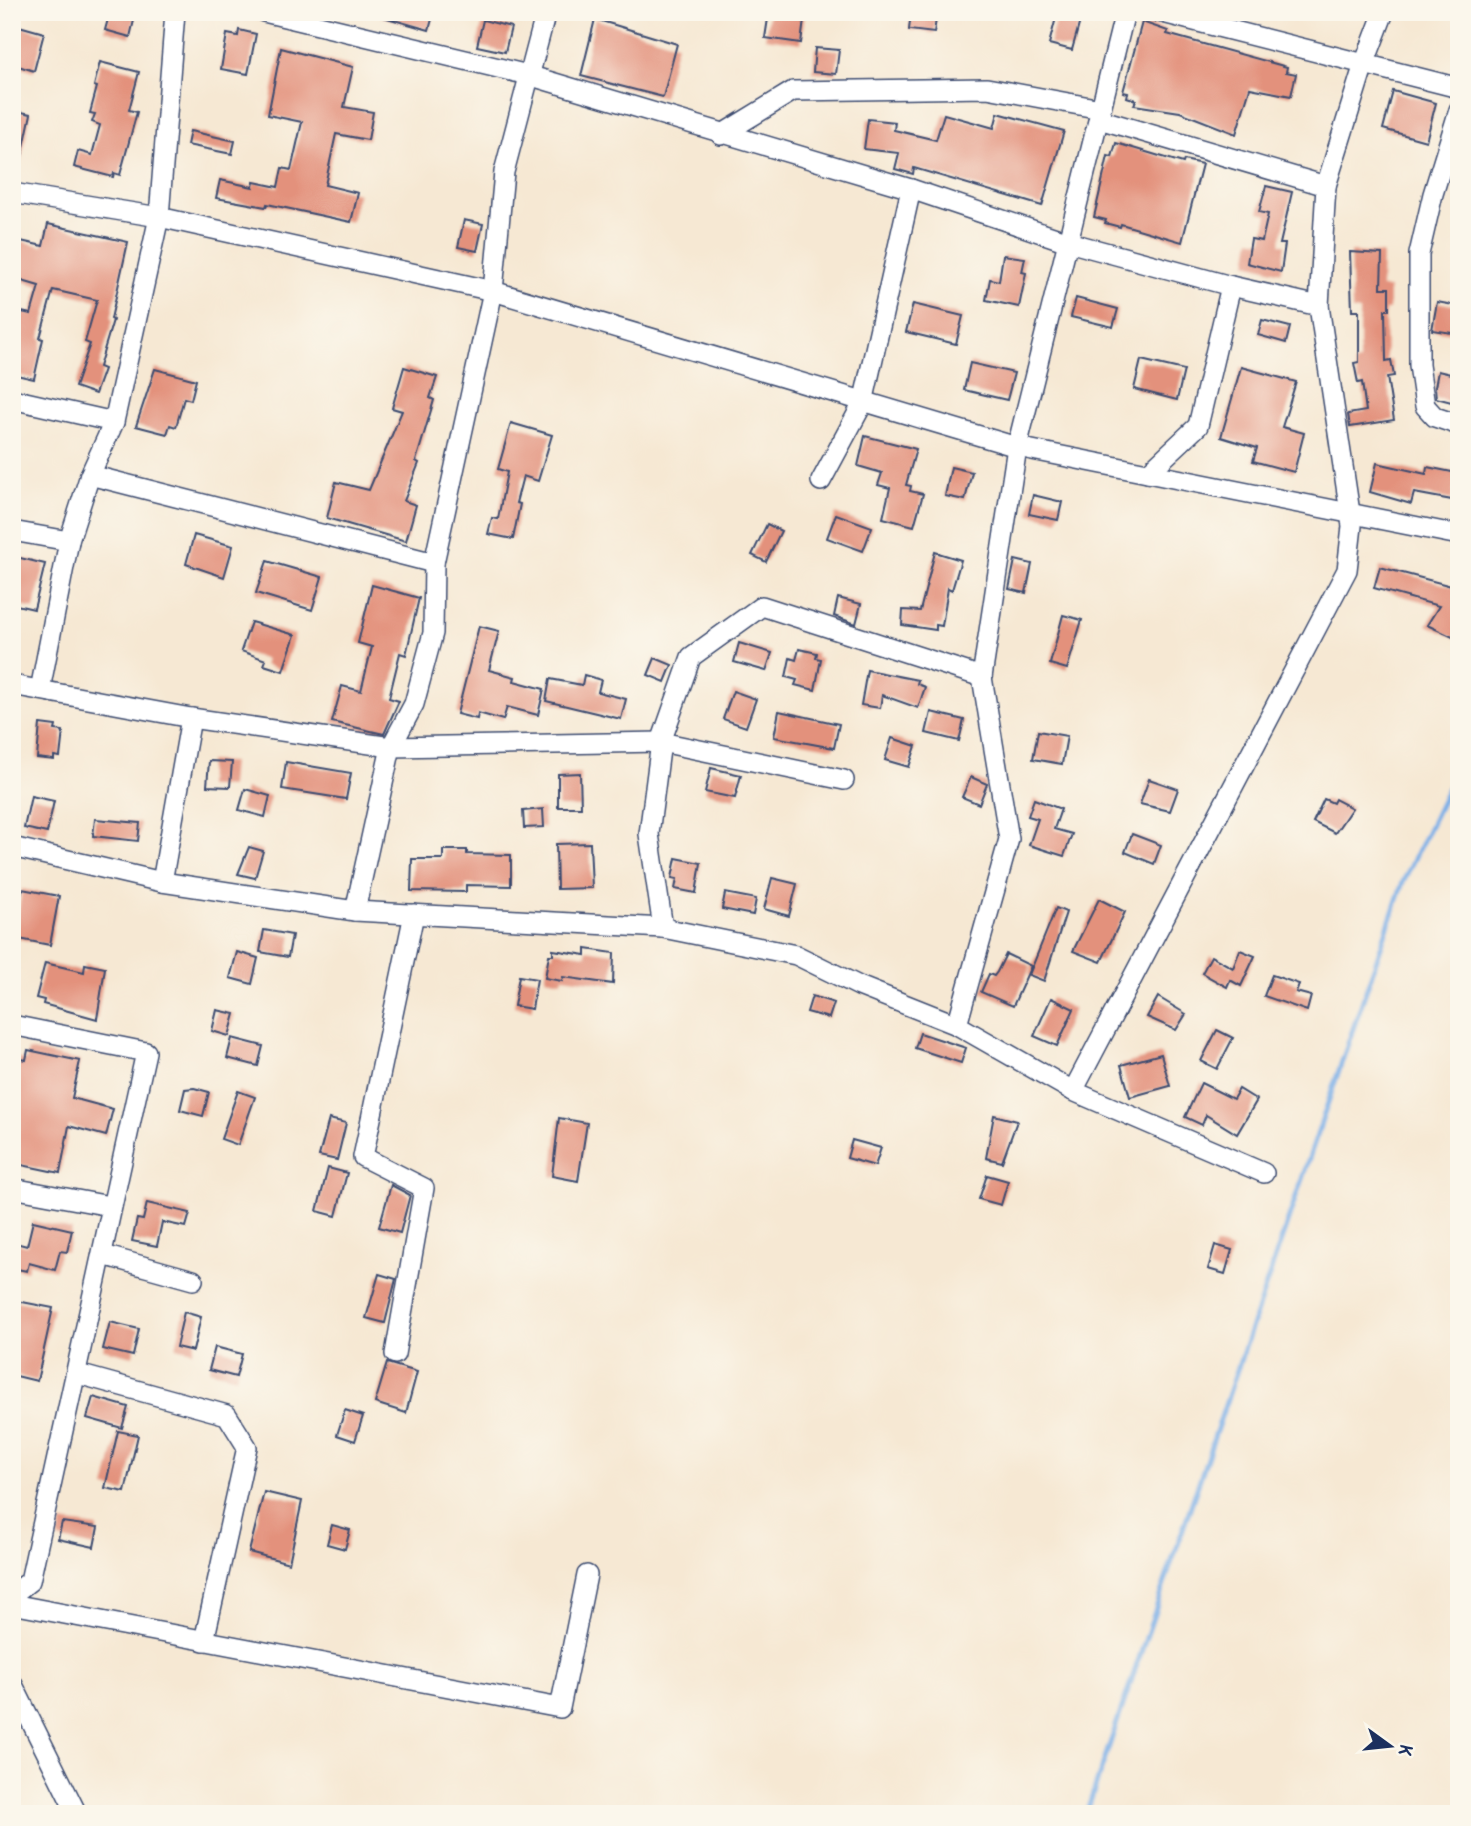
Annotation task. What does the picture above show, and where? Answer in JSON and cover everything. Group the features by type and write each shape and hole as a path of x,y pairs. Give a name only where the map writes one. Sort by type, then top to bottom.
{"street":[{"path":"40,690 69,541 90,475 114,422 159,217 175,12"},
{"path":"264,12 528,75 911,190 1068,242 1231,286 1319,306"},
{"path":"355,911 391,747 414,704 433,633 433,563 493,291 504,172 546,12"},
{"path":"957,1025 1009,839 982,677 1017,447 1125,12"},
{"path":"1159,12 1363,67 1459,88"},
{"path":"1073,1091 1347,570 1352,526 1319,306 1326,186 1363,67 1384,12"},
{"path":"722,135 793,92 987,88 1100,114 1326,186"},
{"path":"1459,110 1433,194 1419,254 1419,351 1425,406 1435,417 1459,425"},
{"path":"821,481 863,403 911,190"},
{"path":"12,193 159,217 493,291 1017,447 1350,511 1459,535"},
{"path":"1148,473 1198,426 1231,286"},
{"path":"12,399 114,422"},
{"path":"90,475 433,563"},
{"path":"12,531 69,541"},
{"path":"663,928 649,834 662,743 691,657 762,606 982,677"},
{"path":"12,685 191,718 391,747 662,743 844,779"},
{"path":"162,882 191,718"},
{"path":"12,847 162,882 355,911 663,928 796,955 859,986 957,1025 1073,1091 1264,1173"},
{"path":"395,1354 424,1188 363,1157 414,914"},
{"path":"12,1025 146,1052 110,1206 103,1255 78,1374 30,1581 12,1595"},
{"path":"12,1188 110,1206"},
{"path":"103,1255 193,1280"},
{"path":"78,1374 227,1415 247,1447 204,1641"},
{"path":"12,1604 560,1708 587,1575"},
{"path":"12,1683 77,1814"}],"building":[{"path":"110,12 136,12 130,37 105,30"},
{"path":"381,12 434,12 429,30 380,16"},
{"path":"769,12 805,12 801,43 765,38"},
{"path":"911,12 937,12 934,33 909,30"},
{"path":"1057,14 1080,21 1072,50 1049,44"},
{"path":"595,19 677,44 663,97 581,76"},
{"path":"483,20 511,27 505,52 477,46"},
{"path":"1142,22 1168,31 1167,34 1287,67 1286,72 1296,74 1291,96 1250,88 1236,134 1180,112 1134,105 1136,100 1127,97 1128,93 1123,92"},
{"path":"12,24 44,33 34,71 12,64"},
{"path":"239,30 256,34 248,74 221,69 227,34 238,36"},
{"path":"281,48 353,67 344,107 373,112 368,140 336,134 325,185 358,193 351,222 267,204 266,207 216,198 220,180 253,187 254,182 278,187 282,168 291,170 302,122 268,115"},
{"path":"815,48 839,50 836,74 813,72"},
{"path":"100,62 139,72 129,110 137,112 120,175 114,173 113,177 74,167 78,151 92,155 100,125 92,122 95,114 90,113"},
{"path":"1393,91 1436,103 1426,141 1383,129"},
{"path":"12,110 31,114 19,170 12,170"},
{"path":"998,113 1064,131 1042,206 914,168 913,174 895,169 899,153 864,149 868,119 895,122 894,130 936,140 944,114 994,128"},
{"path":"190,131 235,141 232,154 187,145"},
{"path":"1116,143 1183,163 1184,160 1202,164 1182,242 1121,224 1120,227 1105,223 1106,220 1094,217 1108,156 1112,157"},
{"path":"1266,186 1292,192 1280,244 1285,244 1281,272 1247,263 1251,239 1262,241 1268,214 1259,212"},
{"path":"464,220 483,224 477,251 458,247"},
{"path":"48,224 128,242 111,319 113,320 99,367 104,369 95,394 75,387 90,344 85,342 97,300 53,290 40,338 43,339 34,379 12,374 12,310 31,314 39,286 12,278 12,239 43,246"},
{"path":"1350,252 1382,254 1381,288 1389,288 1389,310 1385,310 1386,361 1391,360 1394,376 1387,377 1394,420 1350,427 1348,414 1366,411 1362,382 1358,383 1354,363 1359,362 1359,311 1352,311"},
{"path":"1003,255 1025,258 1022,272 1026,273 1019,307 986,300 990,279 999,281"},
{"path":"1076,298 1118,309 1113,327 1071,317"},
{"path":"1437,302 1459,306 1459,334 1432,330"},
{"path":"913,304 963,316 956,344 906,332"},
{"path":"1262,320 1290,327 1286,343 1258,335"},
{"path":"1141,360 1184,370 1177,400 1134,389"},
{"path":"970,363 1014,373 1007,400 964,390"},
{"path":"404,367 437,377 430,398 434,400 416,461 419,463 404,501 416,505 406,541 327,518 336,482 369,490 402,411 392,408"},
{"path":"1241,367 1296,382 1282,427 1304,433 1294,472 1253,461 1257,448 1221,437"},
{"path":"155,369 196,380 191,400 184,398 176,427 170,425 167,434 136,426"},
{"path":"1438,371 1459,376 1459,404 1436,398"},
{"path":"511,423 552,435 538,481 523,476 516,503 520,504 513,539 488,534 492,518 498,519 507,472 498,469"},
{"path":"865,436 916,449 906,485 911,486 910,491 923,494 914,526 883,518 890,488 878,485 882,473 858,466"},
{"path":"1377,463 1426,474 1427,467 1457,473 1452,500 1414,493 1411,504 1370,492"},
{"path":"951,467 972,472 965,500 945,496"},
{"path":"1033,495 1062,502 1058,520 1029,514"},
{"path":"836,514 872,527 863,551 827,538"},
{"path":"767,524 781,531 766,562 752,555"},
{"path":"194,535 233,546 224,577 186,564"},
{"path":"935,552 961,560 952,590 948,588 942,626 936,625 936,630 902,625 903,610 920,611"},
{"path":"12,556 45,564 34,609 12,604"},
{"path":"1015,560 1032,564 1026,593 1009,589"},
{"path":"267,561 322,577 312,610 256,593"},
{"path":"1380,567 1459,588 1459,640 1427,625 1439,606 1374,588"},
{"path":"372,585 419,598 406,655 400,653 389,698 399,701 384,734 332,722 342,686 361,691 372,647 358,643"},
{"path":"838,598 861,604 856,624 834,616"},
{"path":"1063,615 1082,620 1067,669 1050,664"},
{"path":"251,622 295,635 283,671 264,665 266,660 241,651"},
{"path":"479,626 499,631 489,670 515,677 514,681 544,689 538,715 507,707 503,720 478,713 477,719 457,714"},
{"path":"739,643 772,653 766,671 734,662"},
{"path":"799,649 817,653 816,658 821,659 815,690 795,685 797,680 786,677 790,658 796,660"},
{"path":"655,658 672,665 665,682 648,675"},
{"path":"867,670 918,680 917,684 925,687 918,708 882,695 880,708 861,705"},
{"path":"584,675 601,680 598,692 626,699 621,719 546,701 550,679 582,685"},
{"path":"733,691 756,699 746,727 723,719"},
{"path":"779,711 839,724 834,748 774,737"},
{"path":"931,712 964,720 959,741 926,733"},
{"path":"40,724 56,726 55,730 63,731 60,757 54,756 54,760 37,758"},
{"path":"1038,731 1067,736 1062,764 1033,759"},
{"path":"892,738 916,746 909,767 885,760"},
{"path":"209,761 232,762 230,787 207,786"},
{"path":"286,762 351,773 346,799 282,789"},
{"path":"711,768 741,775 735,798 705,792"},
{"path":"580,773 581,807 558,807 558,774"},
{"path":"971,777 987,784 979,804 962,797"},
{"path":"1149,779 1178,789 1170,811 1140,804"},
{"path":"245,789 270,796 265,817 239,810"},
{"path":"31,796 54,801 47,833 24,828"},
{"path":"1034,799 1061,809 1054,829 1072,834 1064,856 1029,845 1038,819 1028,816"},
{"path":"1324,799 1333,803 1335,799 1352,808 1335,833 1313,822"},
{"path":"543,809 544,827 524,828 523,811"},
{"path":"95,819 140,823 138,841 93,836"},
{"path":"1132,834 1161,845 1154,864 1125,852"},
{"path":"590,843 592,888 557,889 556,844"},
{"path":"249,847 263,851 255,878 238,874"},
{"path":"443,850 467,850 467,854 511,855 511,886 466,885 466,892 411,891 412,859 443,859"},
{"path":"676,858 701,863 696,893 675,889 677,879 672,878"},
{"path":"772,878 797,884 789,916 764,909"},
{"path":"22,889 59,896 50,945 14,938"},
{"path":"725,893 756,899 753,915 722,909"},
{"path":"1099,899 1125,912 1101,962 1073,951"},
{"path":"1056,908 1066,912 1044,981 1029,975"},
{"path":"264,930 292,935 288,957 260,952"},
{"path":"586,949 614,953 613,984 563,977 562,981 545,978 549,955 553,955 553,950 586,955"},
{"path":"1240,950 1255,956 1241,986 1230,980 1227,987 1202,973 1211,956 1233,968"},
{"path":"237,952 258,958 252,984 230,978"},
{"path":"1006,954 1031,966 1013,1006 981,992 989,974 994,976"},
{"path":"45,963 84,972 85,964 105,968 97,1019 43,1004 44,1000 36,998"},
{"path":"1272,975 1299,984 1296,992 1311,996 1307,1011 1264,996"},
{"path":"519,976 537,979 532,1009 514,1006"},
{"path":"812,996 834,1003 829,1018 807,1012"},
{"path":"1158,997 1186,1014 1176,1030 1147,1017"},
{"path":"1051,998 1074,1009 1057,1046 1034,1036"},
{"path":"217,1010 235,1014 229,1036 212,1031"},
{"path":"1217,1030 1233,1038 1217,1069 1201,1061"},
{"path":"920,1033 966,1048 961,1063 915,1048"},
{"path":"232,1038 263,1046 258,1066 227,1058"},
{"path":"28,1050 80,1061 72,1098 113,1109 106,1136 69,1126 60,1173 12,1163 12,1057 26,1060"},
{"path":"1161,1054 1170,1086 1130,1097 1121,1065"},
{"path":"1201,1083 1233,1099 1239,1089 1257,1100 1237,1134 1206,1115 1202,1125 1185,1117"},
{"path":"194,1088 209,1092 203,1116 180,1110 185,1089"},
{"path":"238,1091 255,1097 238,1145 221,1139"},
{"path":"994,1115 1017,1121 1002,1162 986,1158"},
{"path":"559,1118 587,1123 578,1181 552,1176"},
{"path":"329,1119 346,1123 337,1160 319,1156"},
{"path":"852,1140 881,1148 875,1166 847,1158"},
{"path":"328,1168 347,1173 336,1216 317,1211"},
{"path":"987,1175 1008,1181 1001,1205 979,1199"},
{"path":"391,1185 410,1195 400,1233 379,1227"},
{"path":"147,1203 190,1213 186,1227 162,1222 157,1246 132,1241 137,1219 143,1220"},
{"path":"33,1221 72,1230 67,1252 60,1251 55,1270 29,1263 27,1271 12,1268 12,1242 27,1246"},
{"path":"1215,1245 1232,1250 1225,1274 1208,1269"},
{"path":"379,1274 396,1279 385,1323 366,1318"},
{"path":"12,1300 53,1308 37,1381 12,1375"},
{"path":"184,1312 201,1317 193,1351 176,1347"},
{"path":"110,1322 139,1329 133,1356 103,1349"},
{"path":"215,1347 242,1354 236,1377 209,1370"},
{"path":"387,1363 417,1372 406,1413 375,1403"},
{"path":"93,1397 128,1407 122,1428 87,1418"},
{"path":"345,1410 363,1416 355,1441 337,1435"},
{"path":"118,1431 138,1435 125,1492 105,1488"},
{"path":"264,1492 302,1501 289,1563 249,1552"},
{"path":"62,1522 98,1527 94,1547 58,1539"},
{"path":"332,1525 350,1530 345,1549 327,1544"}],"waterway":[{"path":"1086,1814 1403,882 1448,788 1459,773"}]}
